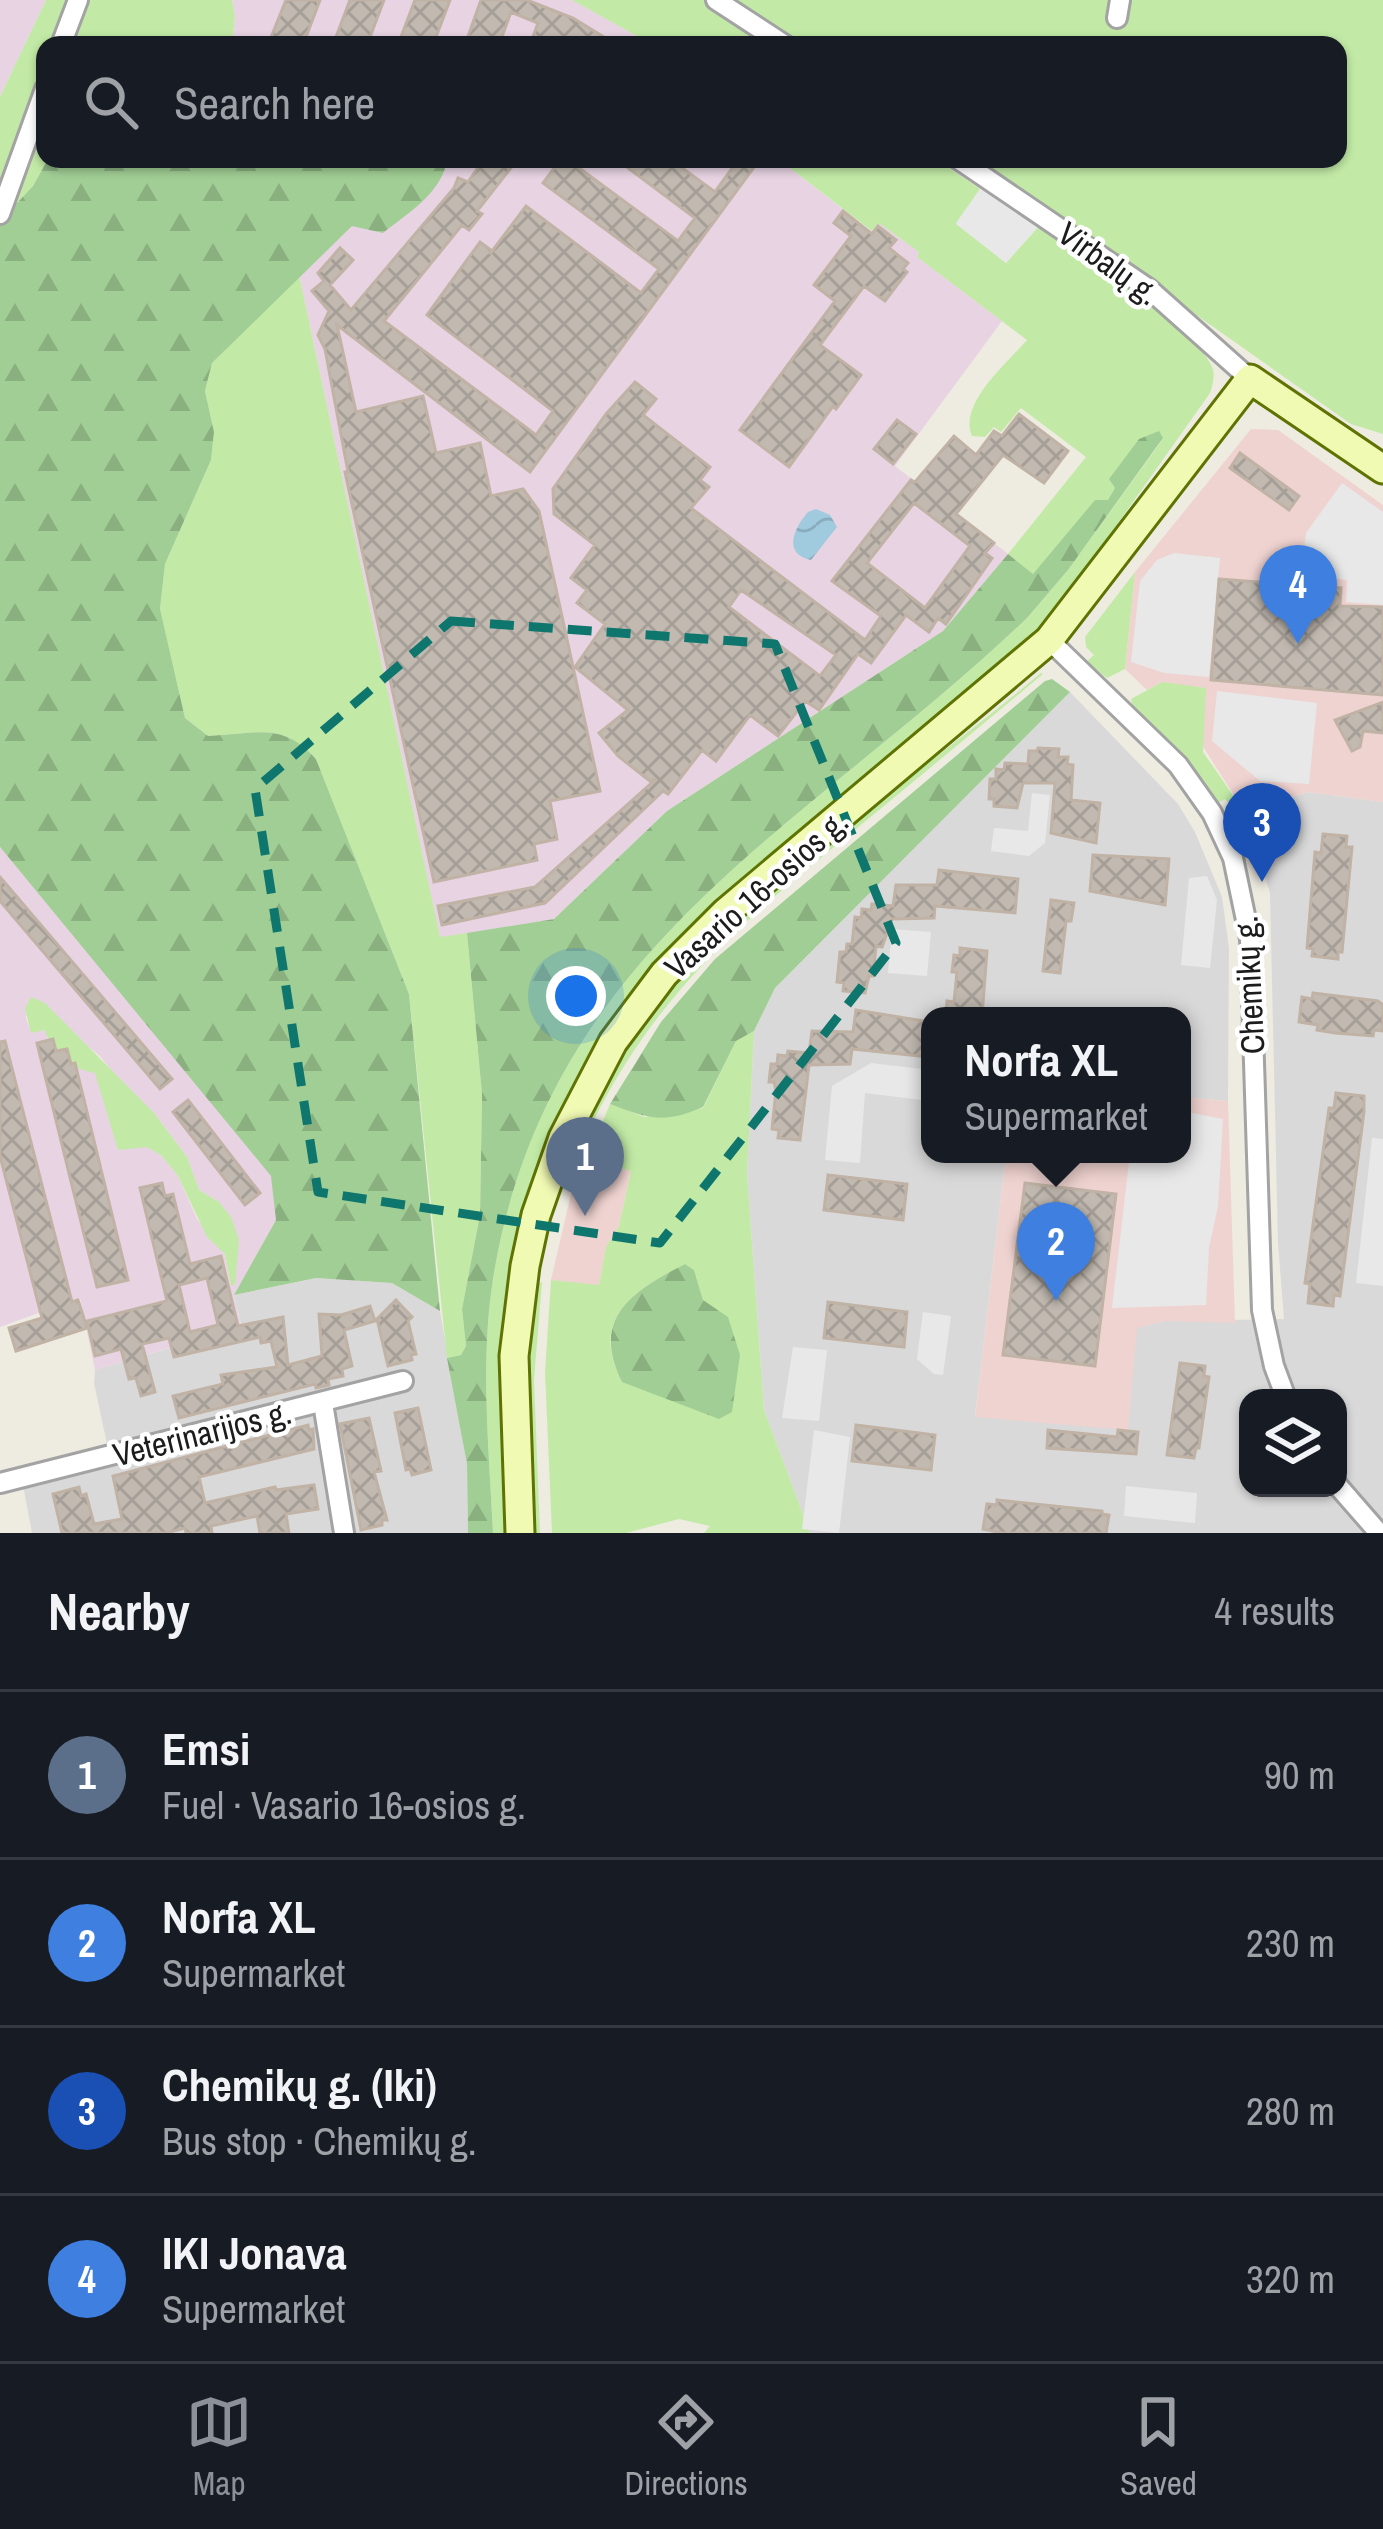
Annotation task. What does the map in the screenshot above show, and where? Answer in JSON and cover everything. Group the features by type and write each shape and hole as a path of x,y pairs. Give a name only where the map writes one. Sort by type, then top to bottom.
{"main road":[{"path":"1250,380 1383,469"},
{"name":"Vasario 16-osios g.","path":"520,1533 514,1356 525,1266 536,1215 563,1138 613,1042 664,974 726,912 1049,640 1250,380"}],"street":[{"path":"64,36 78,0"},
{"path":"716,0 771,36"},
{"path":"0,214 36,113"},
{"name":"Virbalų g.","path":"971,168 1149,289 1250,380"},
{"name":"Chemikų g.","path":"1049,640 1178,765 1212,813 1233,858 1250,939 1262,1310 1283,1389"},
{"name":"Veterinarijos g.","path":"0,1483 403,1381"},
{"path":"323,1403 344,1533"},
{"path":"1347,1496 1379,1533"}],"highlighted area":[{"path":"451,621 775,644 896,943 660,1243 318,1192 255,789"}],"shaded area":[{"path":"0,0 46,0 0,97"},
{"path":"232,0 572,0 637,36 233,36"},
{"path":"441,168 790,168 871,231 878,222 1002,321 895,466 1008,554 943,631 667,811 554,919 440,938 299,275 352,225"},
{"path":"980,189 1040,225 1006,263 956,223"},
{"path":"1251,429 1278,430 1383,505 1383,802 1308,792 1244,811 1162,682 1147,690 1125,669 1135,572"},
{"path":"1342,483 1383,512 1383,605 1346,602 1347,580 1301,575 1306,533"},
{"path":"1174,553 1220,558 1209,677 1164,673 1131,662 1140,581 1157,560"},
{"path":"1217,691 1317,703 1309,784 1260,781 1212,741"},
{"path":"1070,692 1178,804 1222,897 1229,948 1228,1101 1191,1098 1191,1007 921,1007 921,1163 1005,1163 975,1416 1137,1327 1164,1321 1284,1319 1270,893 1244,811 1308,792 1383,802 1383,1533 810,1533 764,1410 747,1174 754,1031 775,988"},
{"path":"1032,793 1050,795 1045,843 1029,856 991,851 994,828 1028,831"},
{"path":"0,847 272,1176 276,1220 234,1295 244,1337 172,1356 169,1348 95,1370 80,1298 0,1327","holes":["27,1003 45,1003 154,1113 187,1157 199,1190 219,1202 231,1285 225,1254 197,1219 178,1176 162,1156 147,1146 135,1147 95,1073 48,1040 46,1030 31,1032"]},
{"path":"1207,876 1217,900 1210,968 1181,965 1189,878"},
{"path":"892,929 931,932 927,976 888,973"},
{"path":"871,1063 921,1069 921,1100 865,1093 860,1163 825,1160 832,1086"},
{"path":"1191,1098 1228,1101 1235,1323 1164,1321 1137,1328 1128,1430 975,1417 1005,1163 1191,1163"},
{"path":"1191,1113 1223,1119 1206,1305 1112,1308 1129,1163 1191,1163"},
{"path":"1372,1138 1383,1139 1383,1286 1356,1283"},
{"path":"607,1164 631,1170 619,1226 606,1247 599,1286 551,1280 572,1190 581,1173 597,1177"},
{"path":"316,1278 392,1283 440,1311 467,1464 468,1533 32,1533 23,1485 110,1458 95,1370 170,1348 172,1355 244,1336 234,1295"},
{"path":"923,1312 951,1316 943,1375 934,1374 917,1359"},
{"path":"793,1347 827,1350 819,1421 782,1418"},
{"path":"814,1430 850,1437 839,1533 802,1529"},
{"path":"1126,1486 1197,1493 1195,1523 1124,1516"}],"green space":[{"path":"46,0 232,0 233,36 36,36 36,168 43,168 17,203 0,198 0,97"},
{"path":"572,0 1383,0 1383,434 1351,424 988,168 1347,168 1347,36 637,36"},
{"path":"43,168 445,168 429,195 383,233 352,226 212,363 205,391 214,432 211,460 165,564 160,609 185,718 208,736 280,734 316,759 409,994 440,1311 392,1283 316,1278 234,1295 276,1220 271,1176 0,847 0,198 17,203"},
{"path":"790,168 949,168 980,189 956,224 1006,263 1040,225 1182,331 1211,365 1213,383 1051,618 1020,650 726,895 684,933 644,980 534,1185 509,1533 493,1533 486,1374 493,1279 522,1163 568,1064 628,979 698,902 1027,618 1068,570 1163,439 1108,500 1095,501 1033,575 1008,554 1086,457 1021,408 1001,432 994,427 985,437 972,436 972,411 978,398 1027,340 879,223 872,231"},
{"path":"299,275 440,937 467,933 482,1094 480,1215 462,1309 466,1346 461,1355 447,1358 409,994 316,759 280,734 208,736 185,718 160,610 165,564 211,460 214,432 205,391 212,363"},
{"path":"1159,431 1163,438 1068,570 1027,618 698,902 628,979 568,1064 522,1163 493,1279 486,1374 493,1533 468,1533 467,1464 447,1358 461,1355 466,1346 462,1309 480,1215 482,1094 467,933 554,919 667,811 943,631 1008,554 1033,574 1095,500 1108,500 1115,488 1109,479 1139,439"},
{"path":"1135,572 1125,669 1107,678 1086,662 1094,655 1085,637"},
{"path":"1041,673 724,943 655,1021 625,1064 572,1168 570,1150 587,1110 644,1019 699,952 782,879"},
{"path":"1052,679 1070,692 775,988 754,1031 736,1041 703,1107 656,1118 610,1104 661,1022 715,959"},
{"path":"1162,682 1206,688 1203,752 1239,804 1233,807 1225,799 1218,803 1192,765 1133,707 1131,699"},
{"path":"31,997 45,1003 154,1113 187,1157 199,1190 219,1202 231,1217 239,1240 235,1285 231,1285 225,1254 207,1237 178,1176 162,1156 147,1147 118,1150 95,1073 64,1059 45,1030 31,1033 25,1008"},
{"path":"754,1031 747,1174 764,1410 810,1533 704,1533 710,1526 679,1519 626,1533 552,1533 545,1372 551,1280 599,1285 631,1171 607,1164 597,1177 581,1173 610,1104 645,1117 703,1108 736,1041","holes":["685,1264 694,1270 703,1300 622,1382 610,1341 621,1310 666,1274"]},
{"path":"685,1264 694,1270 703,1300 728,1317 740,1355 732,1412 719,1419 622,1382 613,1360 611,1340 622,1309 648,1285"},
{"path":"542,1282 534,1380 540,1533 532,1533 525,1374 535,1286"}],"water":[{"path":"816,509 830,515 837,527 811,560 796,552 793,540 803,518"}],"building":[{"path":"286,0 320,0 306,36 272,36"},
{"path":"350,0 384,0 370,36 336,36"},
{"path":"415,0 450,0 436,36 401,36"},
{"path":"481,0 527,0 602,36 533,36 538,23 511,12 502,36 468,36"},
{"path":"478,168 511,168 477,211 482,214 469,230 462,225 384,321 536,435 553,411 427,315 480,242 490,254 526,206 641,293 659,269 543,183 554,168 579,168 678,241 695,218 628,168 682,168 715,192 732,168 753,168 530,472 337,325 356,412 423,396 436,453 480,443 491,496 523,489 539,511 600,791 550,801 557,839 534,844 537,860 434,882 345,472 325,349 318,335 329,311 312,291 324,281 318,273 340,248 353,260 330,285 351,310 458,178 468,182"},
{"path":"843,211 872,234 878,226 896,240 889,248 908,263 903,269 907,272 885,301 864,286 820,345 861,375 789,467 740,430 835,301 814,285 851,236 834,223"},
{"path":"635,382 656,399 643,415 710,467 700,480 709,487 691,508 865,640 881,616 832,581 911,480 915,482 954,436 976,455 994,431 1002,436 1019,414 1068,451 1044,483 1003,455 956,514 994,543 985,553 992,558 946,624 938,618 929,632 906,615 871,663 858,654 819,710 805,701 778,736 750,715 716,761 702,750 668,794 663,791 545,903 442,925 438,906 535,887 656,779 650,781 618,756 599,733 628,710 575,667 605,624 577,603 587,590 571,578 595,545 554,514 553,489","holes":["914,503 970,546 925,608 867,563","741,590 836,655 820,676 729,607"]},
{"path":"897,420 916,434 893,464 874,449"},
{"path":"1240,453 1299,496 1289,510 1230,468"},
{"path":"1219,579 1341,588 1340,606 1383,607 1383,695 1211,680"},
{"path":"1383,702 1383,733 1363,731 1360,747 1352,751 1335,720"},
{"path":"1059,749 1058,757 1068,757 1067,764 1073,765 1071,800 1100,803 1096,843 1051,833 1055,783 1023,783 1017,808 994,806 994,799 989,799 996,769 1004,770 1005,763 1028,764 1029,751"},
{"path":"1323,834 1347,836 1346,847 1352,847 1338,959 1312,956 1313,949 1307,948 1315,852 1321,853"},
{"path":"1093,855 1169,859 1165,905 1090,891"},
{"path":"939,870 1018,879 1015,913 935,906 934,918 892,919 882,947 876,946 873,976 869,976 865,993 843,991 844,983 837,982 840,952 852,944 855,917 861,918 862,909 871,910 872,904 893,906 896,885 937,885"},
{"path":"0,877 172,1079 160,1089 0,901"},
{"path":"1051,900 1074,903 1071,921 1066,921 1060,973 1043,971"},
{"path":"960,948 987,951 983,1007 947,1007 947,1001 954,1002 954,955 960,956"},
{"path":"1313,993 1378,1001 1383,1005 1383,1031 1374,1030 1373,1036 1335,1033 1299,1022 1302,997 1312,999"},
{"path":"856,1010 921,1021 921,1056 852,1049 850,1064 809,1065 800,1140 778,1138 779,1130 772,1129 776,1091 774,1082 769,1082 771,1064 777,1064 778,1055 787,1056 788,1051 809,1053 812,1031 853,1032"},
{"path":"53,1039 56,1051 67,1049 71,1064 75,1063 128,1280 97,1287 37,1043"},
{"path":"5,1041 72,1302 78,1300 87,1328 16,1351 9,1328 42,1318 0,1156 0,1042"},
{"path":"1336,1093 1364,1096 1364,1112 1340,1296 1334,1295 1333,1306 1308,1303 1310,1284 1305,1283 1329,1108 1334,1108"},
{"path":"188,1100 260,1193 245,1205 173,1112"},
{"path":"828,1175 907,1184 903,1220 824,1210"},
{"path":"162,1183 165,1196 173,1194 190,1264 221,1256 238,1326 283,1317 288,1365 322,1356 319,1314 341,1315 370,1306 375,1321 344,1330 352,1366 342,1369 343,1376 328,1379 329,1385 316,1388 315,1384 179,1418 173,1396 223,1384 221,1375 277,1367 271,1341 261,1343 260,1337 174,1357 169,1338 142,1344 155,1392 141,1396 136,1378 129,1379 121,1349 95,1356 87,1321 167,1301 140,1188","holes":["207,1278 218,1325 190,1332 179,1285"]},
{"path":"1025,1183 1116,1194 1095,1366 1003,1355"},
{"path":"396,1300 412,1317 408,1321 416,1354 411,1355 412,1360 388,1366 377,1319"},
{"path":"828,1302 907,1312 904,1347 824,1338"},
{"path":"1180,1363 1205,1366 1204,1376 1209,1377 1194,1458 1167,1455"},
{"path":"418,1408 431,1470 412,1475 406,1470 395,1413"},
{"path":"369,1418 381,1471 374,1472 387,1520 361,1530 340,1424"},
{"path":"308,1425 313,1429 314,1449 199,1477 205,1503 275,1487 314,1485 318,1509 286,1514 289,1533 260,1533 257,1516 211,1526 212,1533 186,1533 185,1528 166,1533 62,1533 53,1494 79,1487 81,1496 86,1494 94,1524 122,1519 113,1476"},
{"path":"856,1425 935,1435 931,1470 852,1461"},
{"path":"1048,1430 1117,1437 1118,1430 1138,1432 1136,1454 1047,1448"},
{"path":"997,1500 1102,1511 1109,1515 1106,1533 983,1529 987,1504 997,1505"}],"place":[{"name":"IKI Jonava","path":"1298,644"},
{"name":"Chemikų g. (Iki)","path":"1262,882"},
{"name":"Emsi","path":"585,1216"},
{"name":"Norfa XL","path":"1056,1301"}]}
